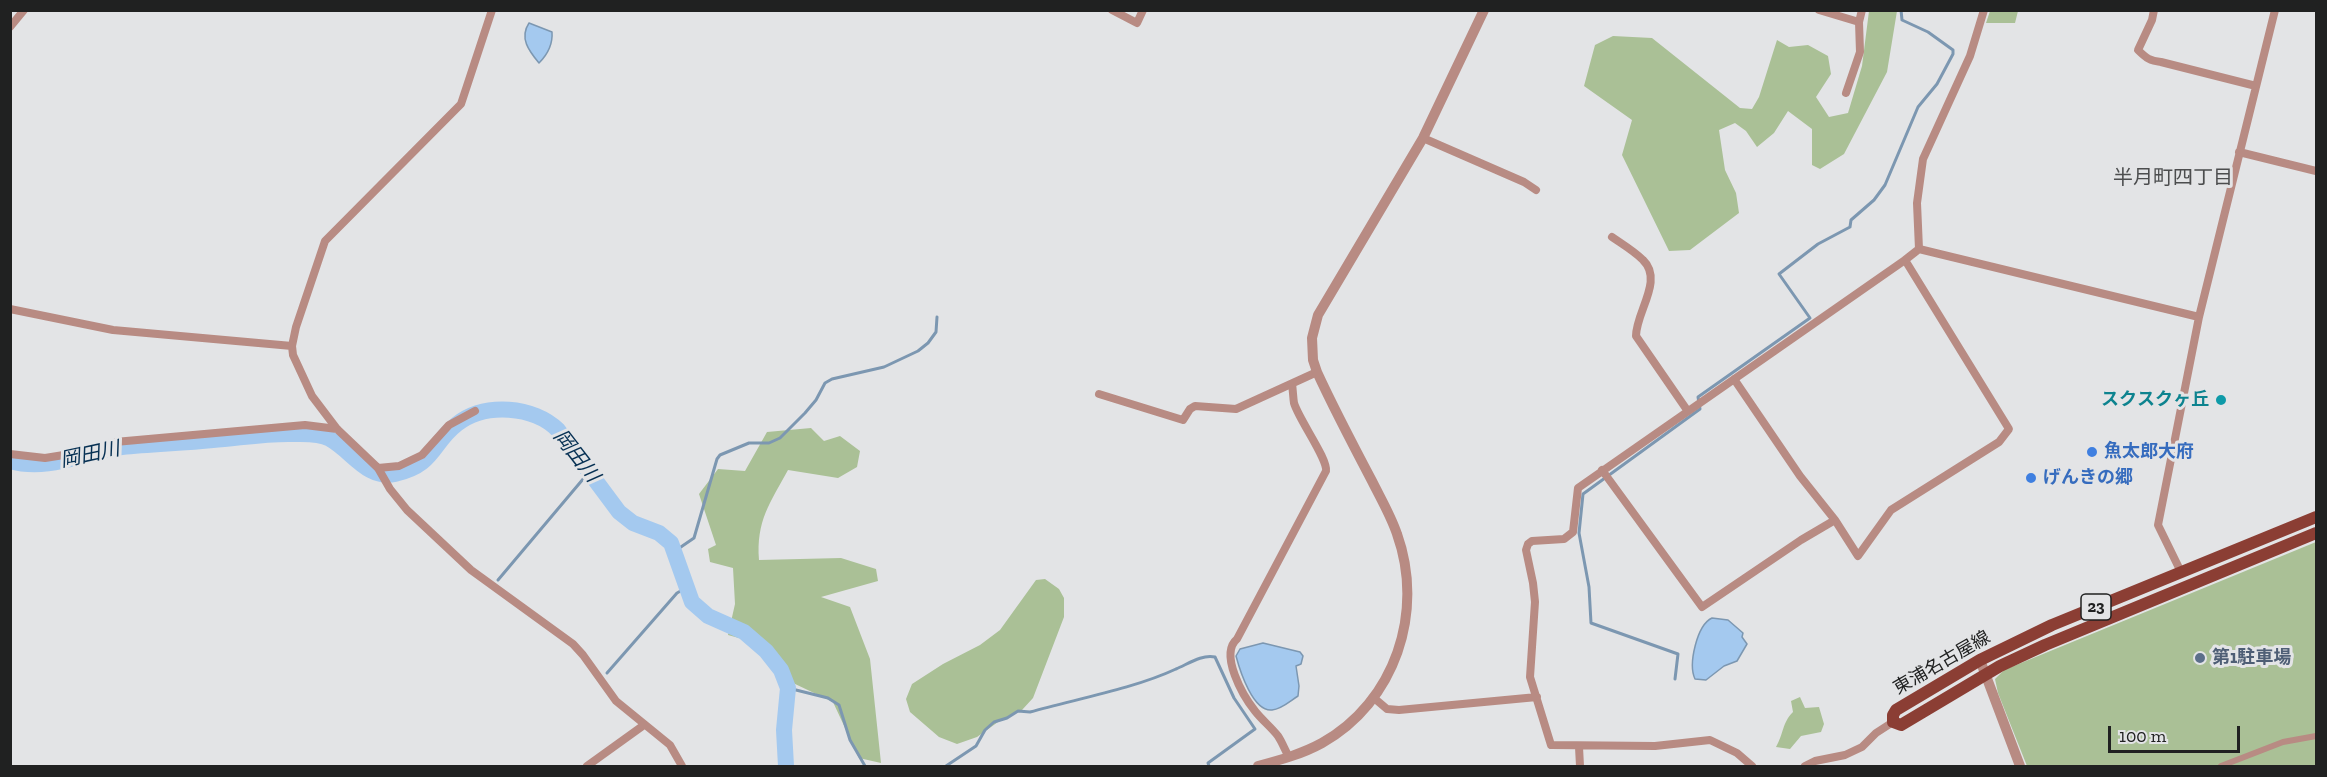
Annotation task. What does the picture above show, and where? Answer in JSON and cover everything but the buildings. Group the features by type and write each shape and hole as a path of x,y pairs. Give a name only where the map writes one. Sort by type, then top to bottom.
{"main road":[{"name":"東浦名古屋線","path":"2316,517 2052,625 1980,660 1896,710 1893,722 1901,725 1985,675 2083,628 2316,533"}],"street":[{"path":"10,27 24,10"},
{"path":"492,10 461,104 325,241 304,302 292,346 293,355 304,382 338,429 378,469 407,510 452,554 573,644 584,655 616,701 670,745 682,766"},
{"path":"1112,10 1137,23 1143,10"},
{"path":"1258,766 1289,757 1333,736 1352,721 1374,698 1399,651 1407,615 1406,569 1400,544 1391,519 1317,372 1313,360 1312,338 1318,315 1424,138 1484,10"},
{"path":"1819,10 1859,22"},
{"path":"1845,93 1860,52 1859,22 1862,10"},
{"path":"1919,249 1917,203 1923,159 1970,56 1984,10"},
{"path":"2154,10 2152,20 2138,50 2144,56 2153,62 2161,62 2256,86"},
{"path":"2181,572 2158,525 2199,317 2275,10"},
{"path":"1424,138 1514,177 1536,190"},
{"path":"2239,152 2316,171"},
{"path":"1612,237 1648,266 1651,282 1637,321 1636,336 1688,410"},
{"path":"1752,766 1737,753 1710,740 1655,746 1579,747 1553,746 1548,743 1530,677 1535,602 1526,550 1532,541 1564,539 1573,532 1578,488 1919,249"},
{"path":"1919,249 2199,317"},
{"path":"1734,379 1800,476 1835,520 1858,556 1891,510 1999,442 2009,429 1905,260"},
{"path":"10,309 113,330 292,346"},
{"path":"1099,394 1183,420 1190,409 1195,406 1236,409 1317,372"},
{"path":"1289,757 1278,736 1247,700 1230,662 1229,652 1230,646 1237,639 1326,471 1325,460 1311,438 1295,404 1292,384"},
{"path":"378,469 399,466 422,455 449,425 475,411"},
{"path":"10,454 45,458 115,442 305,425 338,429"},
{"path":"1602,470 1702,607 1801,540 1835,520"},
{"path":"1980,660 2020,766"},
{"path":"1374,698 1387,709 1399,710 1537,697"},
{"path":"1805,766 1815,761 1845,755 1862,747 1876,733 1893,722"},
{"path":"587,766 644,725"},
{"path":"2221,766 2283,742 2316,736"},
{"path":"1579,747 1580,766"}],"green space":[{"path":"1990,10 2018,11 2015,23 1986,23"},
{"path":"1869,11 1897,11 1887,72 1844,154 1820,169 1812,165 1812,129 1788,111 1774,133 1757,147 1746,131 1735,123 1719,130 1725,170 1736,193 1739,213 1690,250 1669,251 1622,155 1632,120 1584,86 1595,45 1613,36 1652,38 1740,108 1752,109 1759,97 1777,40 1789,47 1808,45 1828,56 1831,74 1816,97 1829,117 1848,113 1862,66"},
{"path":"811,428 824,441 840,436 860,451 857,467 838,478 788,470 762,523 759,560 841,558 876,569 878,581 821,597 850,607 870,659 881,763 859,758 833,702 793,683 768,646 728,635 735,604 733,568 710,562 708,549 716,545 699,494 718,469 745,471 767,432"},
{"path":"2316,542 2316,766 2027,766 1998,693 1995,679 2004,670"},
{"path":"1045,579 1059,589 1064,598 1064,617 1033,698 1022,710 998,722 977,737 957,744 939,737 910,712 906,699 912,684 943,664 980,645 1000,630 1036,580"},
{"path":"1800,697 1805,708 1819,707 1824,724 1821,732 1801,736 1790,749 1776,747 1787,720 1793,712 1791,701"}],"water":[{"path":"529,23 552,32 549,49 539,63 526,44 525,34"},
{"path":"1712,618 1728,620 1743,633 1742,637 1747,644 1737,661 1724,666 1706,680 1695,679 1693,655 1695,646 1702,628"},
{"path":"1263,643 1300,652 1303,656 1301,664 1296,666 1298,696 1272,710 1265,709 1253,698 1236,656 1240,649"}],"waterway":[{"path":"1675,679 1678,654 1591,623 1589,587 1579,533 1583,494 1700,409 1698,397 1810,318 1779,274 1818,244 1850,227 1851,220 1874,200 1885,185 1918,107 1937,84 1953,54 1953,50 1928,32 1902,20 1901,10"},
{"path":"675,551 694,538 720,455 749,443 769,443 780,438 816,400 825,383 832,379 884,367 918,351 936,332 937,317"},
{"name":"岡田川","path":"10,461 24,464 53,463 122,447 264,435 308,434 330,439 368,469 385,475 395,474 418,465 457,424 468,417 495,410 523,412 536,416 558,430 619,512 633,523 659,533 671,543 692,602 708,616 744,632 766,651 781,670 788,688 784,730 786,766"},
{"path":"498,580 589,472"},
{"path":"607,673 677,593 686,588"},
{"path":"946,766 976,746 985,730 994,722 1018,711 1030,712 1123,688 1210,656 1215,657 1234,698 1255,729 1208,763 1209,766"},
{"path":"788,688 828,698 839,705 850,740 865,766"}],"place":[{"name":"スクスクヶ丘","path":"2221,400"},
{"name":"魚太郎大府","path":"2092,452"},
{"name":"げんきの郷","path":"2031,478"},
{"name":"第1駐車場","path":"2200,658"}],"district":[{"name":"半月町四丁目","path":"2173,178"}]}
